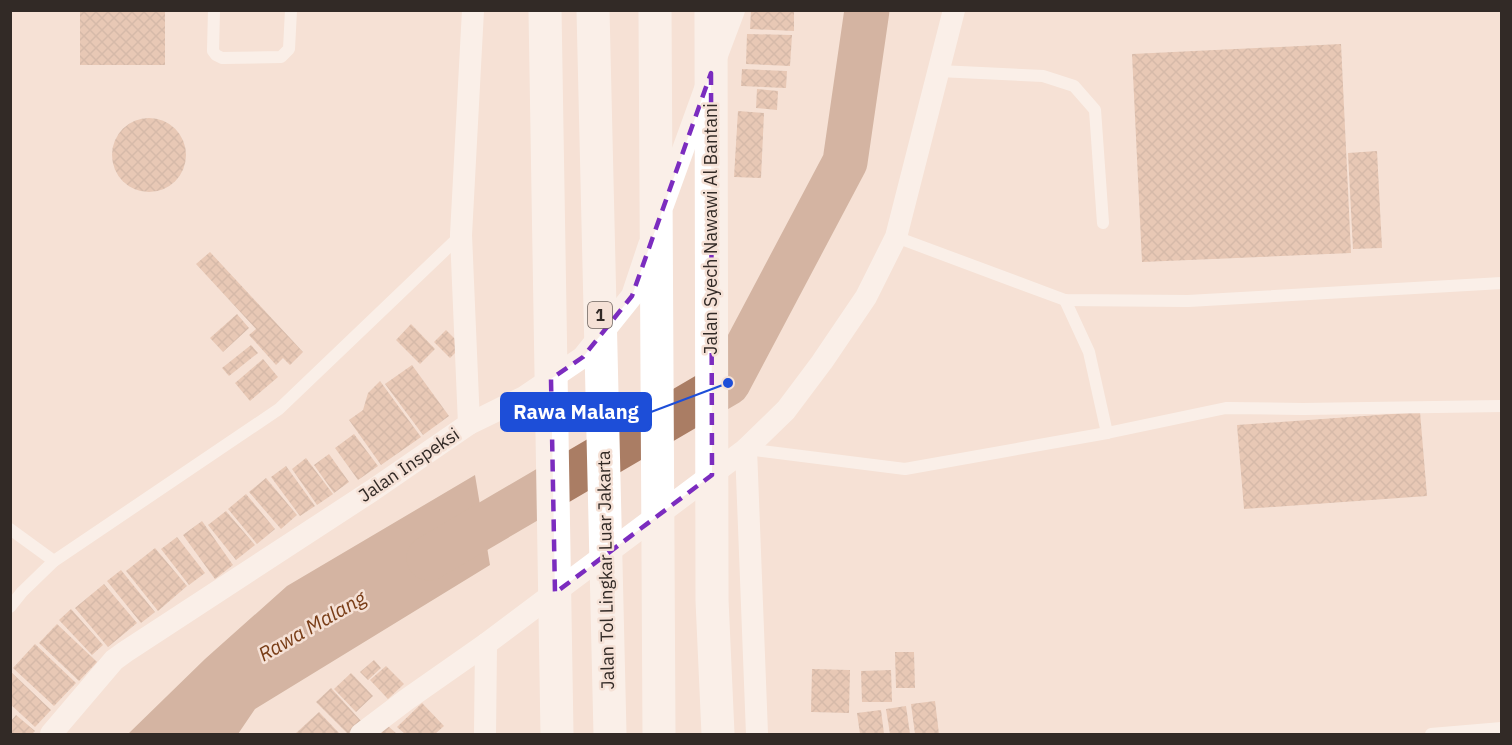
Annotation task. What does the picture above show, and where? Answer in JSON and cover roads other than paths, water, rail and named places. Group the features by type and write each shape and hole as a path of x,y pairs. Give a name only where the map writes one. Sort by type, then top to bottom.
{"highway":[{"path":"544,10 557,735"},
{"name":"Jalan Tol Lingkar Luar Jakarta","path":"593,10 610,735"},
{"path":"655,10 659,735"},
{"name":"Jalan Syech Nawawi Al Bantani","path":"711,10 712,600 718,735"}],"street":[{"name":"Jalan Inspeksi","path":"51,735 114,660 373,490 469,424 461,235 473,10"},
{"path":"469,424 524,397 583,357 632,296 673,175 734,10"},
{"path":"361,735 746,449 786,410 866,297 896,237 954,10"},
{"path":"746,449 757,735"},
{"path":"485,735 486,644"}],"lane":[{"path":"214,10 213,51 222,58 281,57 289,50 291,10"},
{"path":"939,71 1043,76 1074,86 1095,110 1103,223"},
{"path":"10,607 54,561 279,410 461,235"},
{"path":"896,237 1065,300 1188,301 1502,283"},
{"path":"1065,300 1089,352 1107,433"},
{"path":"746,449 905,469 1107,433 1226,408 1502,406"},
{"path":"10,529 54,561"},
{"path":"1431,735 1502,728"}],"water":[{"path":"475,475 490,565 255,709 238,734 128,734 205,659 287,586"}],"waterway":[{"name":"Rawa Malang","path":"429,558 728,383 845,162 867,10"}],"place":[{"name":"Rawa Malang","path":"728,383"}]}
